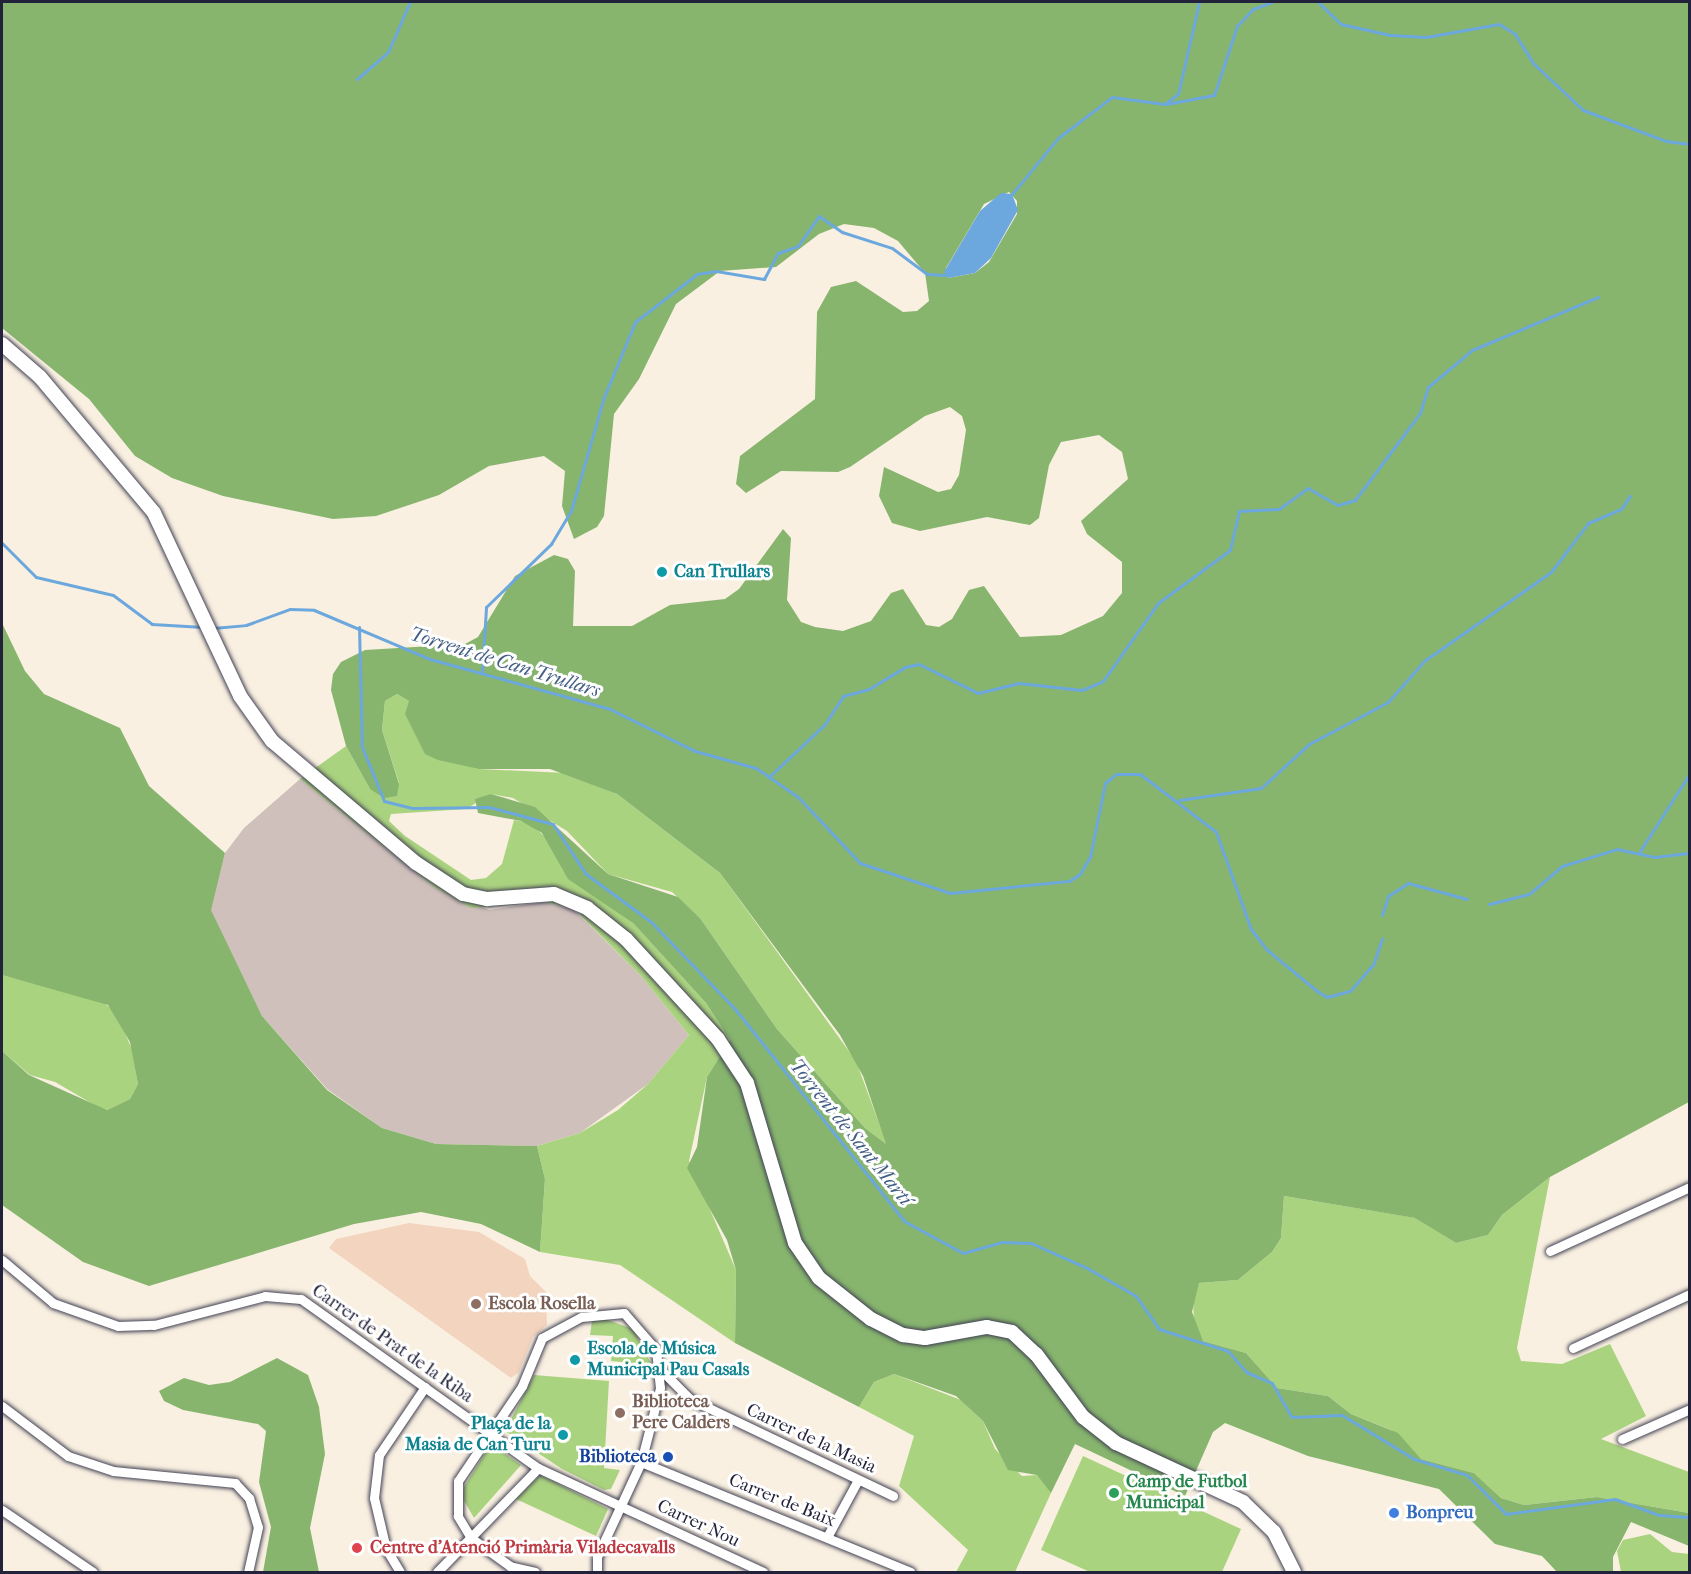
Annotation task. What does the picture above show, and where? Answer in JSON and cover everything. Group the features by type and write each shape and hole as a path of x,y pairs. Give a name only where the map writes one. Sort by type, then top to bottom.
{"street":[{"path":"2,344 33,369 130,480 186,570 233,680 272,741 440,880 487,899 554,894 587,908 626,939 731,1054 754,1103 795,1243 815,1274 851,1305 888,1329 914,1337 987,1327 1012,1332 1035,1354 1083,1417 1116,1443 1244,1502 1274,1532 1294,1572"},
{"path":"1550,1251 1689,1187"},
{"name":"Carrer de Prat de la Riba","path":"2,1260 53,1303 118,1326 154,1325 265,1296 301,1299 538,1468 619,1504"},
{"path":"1573,1347 1689,1294"},
{"path":"535,1572 510,1566 471,1538 458,1516 455,1492 522,1386 542,1338 581,1317 624,1313 644,1330 659,1368 641,1462 619,1504 597,1557 597,1572"},
{"name":"Carrer de la Masia","path":"659,1368 690,1399 893,1496"},
{"path":"400,1572 386,1549 374,1497 379,1455 425,1387"},
{"path":"2,1406 80,1460 113,1471 235,1483 249,1497 258,1527 248,1572"},
{"path":"1622,1439 1689,1409"},
{"name":"Carrer de Baix","path":"641,1462 910,1572"},
{"path":"437,1572 538,1468"},
{"path":"827,1537 858,1480"},
{"name":"Carrer Nou","path":"619,1504 763,1572"},
{"path":"2,1510 93,1572"}],"shaded area":[{"path":"300,779 434,887 489,910 544,902 572,908 641,976 689,1035 648,1084 580,1133 537,1146 436,1144 382,1128 327,1089 262,1016 210,910 225,853 244,828"},
{"name":"Escola Rosella","path":"409,1223 479,1232 525,1259 530,1276 546,1292 547,1325 533,1337 519,1372 511,1378 329,1248 336,1239"}],"green space":[{"path":"2,2 1689,2 1689,1102 1550,1177 1502,1215 1488,1235 1456,1243 1415,1218 1284,1196 1281,1238 1272,1252 1238,1280 1199,1283 1192,1312 1203,1341 1246,1353 1277,1388 1328,1396 1351,1414 1398,1433 1421,1459 1474,1473 1501,1498 1524,1505 1597,1497 1689,1513 1689,1546 1631,1522 1613,1557 1613,1572 1557,1572 1542,1556 1495,1544 1439,1489 1308,1456 1225,1423 1213,1432 1185,1496 1075,1444 1051,1493 1037,1475 1008,1470 983,1421 956,1396 894,1374 874,1382 859,1407 735,1343 736,1270 727,1240 687,1168 697,1147 707,1077 730,1040 706,1003 633,923 568,879 542,833 521,821 478,813 475,799 491,794 535,807 608,874 678,897 700,918 777,1029 865,1128 886,1144 863,1076 840,1035 720,873 617,794 550,769 479,769 438,760 425,754 405,714 409,701 397,694 385,701 382,730 399,784 397,796 384,798 370,789 346,746 331,690 333,674 341,662 365,650 465,644 478,637 515,576 554,555 568,559 575,571 573,626 632,626 670,605 725,599 739,589 783,529 791,538 787,600 801,622 815,627 843,631 871,621 891,593 903,589 926,625 939,627 952,619 969,590 984,586 1020,637 1061,635 1103,616 1122,593 1122,562 1087,534 1081,521 1128,479 1122,452 1099,435 1061,442 1049,465 1039,518 1030,525 987,517 920,531 892,523 879,496 884,467 938,492 951,489 959,475 966,430 962,416 950,407 925,416 850,467 838,472 781,471 746,493 736,484 740,456 815,399 817,312 831,287 856,281 903,312 917,311 929,301 925,273 898,241 874,228 844,224 819,234 776,267 720,271 676,304 639,379 614,414 604,516 597,527 574,539 562,506 565,471 544,456 489,466 439,495 376,516 333,519 223,496 172,478 135,456 89,399 2,328","holes":["1009,192 1017,201 1017,214 989,262 975,273 948,278 946,268 984,204"]},
{"path":"2,623 25,671 44,694 120,728 149,786 225,853 211,910 262,1016 327,1090 382,1128 436,1144 537,1146 545,1179 540,1252 481,1224 421,1212 354,1224 149,1286 83,1262 2,1205 2,1051 29,1075 107,1110 130,1099 138,1084 130,1042 108,1005 2,975"},
{"path":"397,694 409,701 426,754 479,769 565,773 617,794 720,873 856,1061 887,1145 865,1128 777,1029 700,918 672,892 608,874 567,831 513,798 491,794 466,809 391,814 389,821 405,836 471,880 486,878 502,864 514,820 529,823 549,840 563,870 633,923 706,1003 730,1040 707,1077 689,1161 736,1270 735,1343 620,1265 540,1252 545,1179 537,1146 580,1133 618,1110 648,1084 689,1035 641,976 573,908 544,902 471,908 434,887 300,779 346,746 370,789 399,783 382,730 385,701"},
{"path":"2,975 101,1001 115,1011 132,1049 138,1084 130,1099 107,1110 98,1107 55,1082 30,1075 2,1051"},
{"path":"1550,1177 1517,1348 1521,1361 1562,1364 1610,1344 1646,1416 1601,1439 1689,1472 1689,1513 1597,1497 1524,1505 1501,1498 1474,1473 1421,1459 1391,1430 1351,1414 1328,1396 1277,1388 1246,1353 1203,1341 1194,1325 1193,1297 1199,1283 1238,1280 1272,1252 1281,1238 1284,1196 1416,1218 1456,1243 1488,1235 1502,1215"},
{"path":"605,1319 633,1329 652,1365 611,1361 613,1336 590,1335 592,1321"},
{"path":"277,1358 308,1375 319,1407 325,1454 310,1528 319,1572 263,1572 271,1527 259,1482 266,1431 258,1424 183,1410 164,1401 159,1391 184,1378 209,1385 230,1382"},
{"path":"894,1374 961,1400 983,1421 995,1449 1022,1476 1037,1475 1047,1486 1051,1493 1015,1572 956,1572 968,1550 899,1486 914,1436 859,1407 874,1382"},
{"path":"534,1375 609,1381 604,1468 620,1470 611,1489 604,1490 562,1469 505,1431"},
{"path":"491,1444 521,1465 474,1518 463,1499 464,1487"},
{"name":"Camp de Futbol Municipal","path":"1083,1456 1241,1529 1222,1572 1090,1572 1041,1550"},
{"path":"540,1475 608,1509 596,1536 516,1499"},
{"path":"1650,1534 1672,1552 1689,1554 1689,1572 1621,1572 1617,1551 1623,1540"}],"water":[{"path":"1001,193 1012,194 1018,210 991,258 975,273 948,278 944,272 980,211"}],"waterway":[{"path":"357,79 388,52 410,2"},
{"path":"1012,194 1058,138 1112,97 1165,104 1178,94 1199,2"},
{"path":"1166,104 1214,95 1237,26 1253,9 1272,2"},
{"path":"1318,2 1341,24 1390,35 1426,37 1499,24 1515,34 1533,63 1583,110 1666,141 1690,144"},
{"path":"482,673 486,607 551,544 571,511 604,397 635,322 697,274 716,271 764,279 778,253 798,246 819,216 842,232 892,248 927,274 945,275"},
{"path":"769,777 825,724 843,696 869,689 905,667 919,664 978,693 1019,683 1082,690 1103,681 1158,603 1230,550 1239,511 1279,509 1308,488 1338,505 1355,500 1420,413 1428,387 1472,350 1598,297"},
{"path":"1179,800 1261,788 1309,744 1388,702 1424,661 1551,572 1588,523 1621,509 1630,496"},
{"name":"Torrent de Can Trullars","path":"2,543 36,577 113,595 152,624 203,627"},
{"path":"213,628 246,625 290,609 314,610 430,659 610,709 695,751 756,768 798,797 860,863 950,893 1069,881 1080,874 1090,857 1105,783 1116,774 1140,774 1216,832 1251,929 1266,949 1317,991 1327,997 1350,991 1373,965 1382,939"},
{"name":"Torrent de Sant Martí","path":"359,627 362,747 384,801 413,808 489,807 553,824 586,874 651,922 735,1009 904,1221 963,1253 1002,1242 1031,1243 1087,1268 1136,1296 1159,1329 1228,1351 1246,1372 1272,1383 1292,1417 1342,1415 1414,1459 1467,1475 1506,1514 1615,1499 1659,1515 1690,1517"},
{"path":"1640,851 1690,773"},
{"path":"1489,904 1529,894 1562,866 1617,849 1655,857 1690,853"},
{"path":"1382,915 1388,896 1408,883 1467,899"}],"place":[{"name":"Can Trullars","path":"662,572"},
{"name":"Escola Rosella","path":"476,1304"},
{"name":"Escola de Música Municipal Pau Casals","path":"575,1360"},
{"name":"Biblioteca Pere Calders","path":"620,1413"},
{"name":"Plaça de la Masia de Can Turu","path":"563,1435"},
{"name":"Biblioteca","path":"668,1457"},
{"name":"Camp de Futbol Municipal","path":"1114,1493"},
{"name":"Bonpreu","path":"1394,1513"},
{"name":"Centre d'Atenció Primària Viladecavalls","path":"357,1548"}]}
